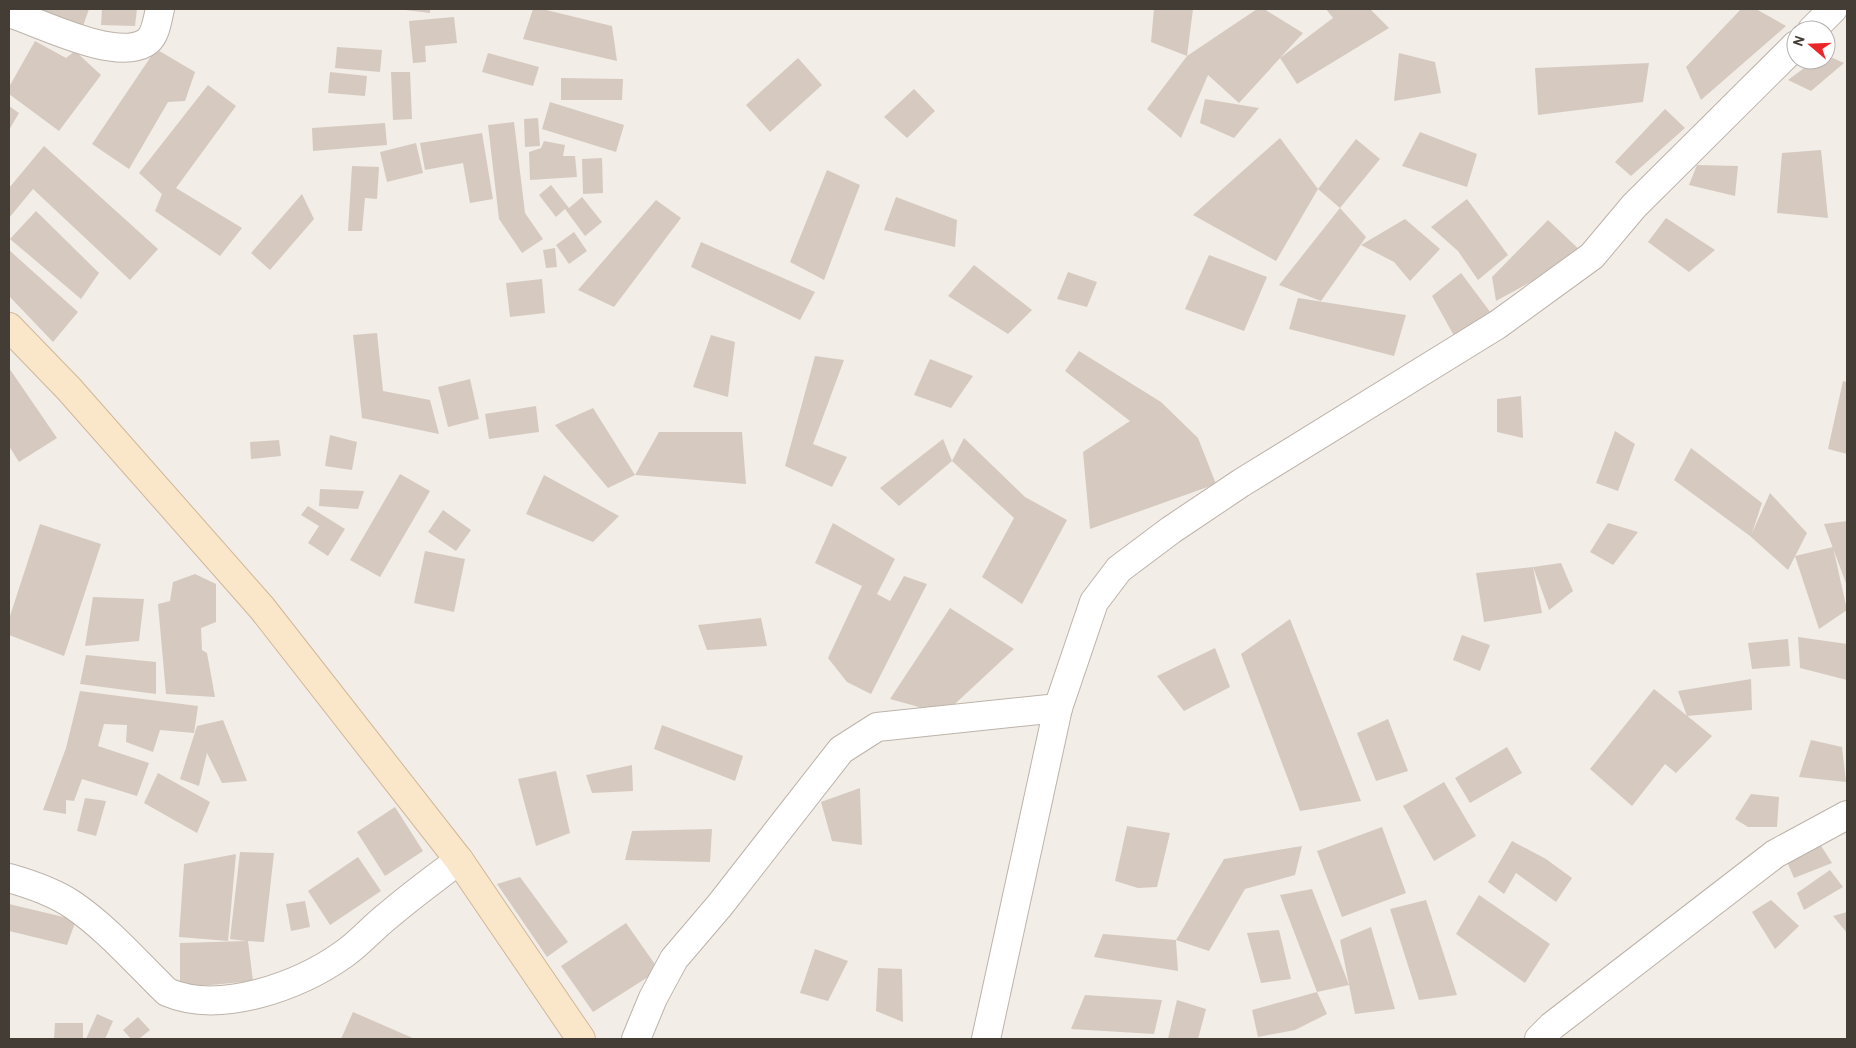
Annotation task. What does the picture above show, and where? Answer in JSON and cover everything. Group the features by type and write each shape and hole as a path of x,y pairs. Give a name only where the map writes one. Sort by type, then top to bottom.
{"street":[{"path":"9,13 80,38 122,49 146,42 154,32 160,9"},
{"path":"1822,20 1833,9"},
{"path":"986,1039 1058,708 1094,602 1119,569 1171,530 1240,483 1497,325 1592,256 1634,206 1786,55"},
{"path":"9,328 69,389 262,608 459,860 581,1039"},
{"path":"636,1039 653,998 674,959 720,905 841,750 877,727 1058,708"},
{"path":"1539,1039 1775,854 1847,815"},
{"path":"9,878 36,887 71,904 94,920 167,992 178,997 202,1000 235,998 271,990 311,974 345,954 388,914 459,860"}],"building":[{"path":"34,9 89,9 82,29"},
{"path":"102,9 137,9 135,26 101,25"},
{"path":"397,9 430,9 430,13"},
{"path":"533,9 542,9 612,26 617,61 523,39"},
{"path":"1154,9 1193,9 1187,56 1151,42"},
{"path":"1257,9 1264,9 1303,33 1239,103 1208,75 1181,138 1147,109 1187,56"},
{"path":"1326,9 1370,9 1389,28 1297,84 1280,58 1333,18"},
{"path":"1741,9 1756,9 1786,26 1701,100 1686,67"},
{"path":"454,17 457,43 425,46 426,62 413,63 409,21"},
{"path":"35,41 66,58 75,51 101,75 59,131 9,94 9,87"},
{"path":"337,47 382,50 380,72 335,68"},
{"path":"156,49 195,72 185,101 168,102 129,169 92,144"},
{"path":"488,53 539,67 533,86 482,72"},
{"path":"1399,53 1435,62 1441,93 1394,101"},
{"path":"798,58 822,85 770,132 746,105"},
{"path":"1836,59 1844,63 1836,70"},
{"path":"1649,63 1643,102 1538,115 1535,68"},
{"path":"1802,70 1836,70 1811,91 1788,80"},
{"path":"330,72 367,76 365,96 328,93"},
{"path":"391,72 410,72 412,119 393,120"},
{"path":"561,78 623,79 622,100 561,100"},
{"path":"208,85 236,106 176,188 242,228 220,256 155,211 162,194 139,173"},
{"path":"914,89 935,111 907,138 884,117"},
{"path":"1205,99 1259,108 1234,138 1200,123"},
{"path":"550,102 624,125 616,152 542,129"},
{"path":"9,106 19,113 9,130"},
{"path":"1665,109 1685,128 1631,176 1615,162"},
{"path":"538,118 540,146 525,147 524,119"},
{"path":"514,122 525,213 543,239 522,253 499,219 488,125"},
{"path":"385,123 387,145 313,151 312,128"},
{"path":"1420,132 1477,154 1467,187 1402,166"},
{"path":"482,133 493,199 470,203 463,163 425,170 420,143"},
{"path":"1280,138 1318,189 1276,261 1193,215"},
{"path":"1356,139 1380,159 1340,208 1318,189"},
{"path":"544,141 565,145 563,156 575,156 577,177 530,180 529,152 541,148"},
{"path":"416,143 423,173 387,182 380,152"},
{"path":"44,146 158,249 130,280 33,189 9,218 9,188"},
{"path":"1821,150 1828,218 1777,213 1782,153"},
{"path":"602,158 603,193 583,194 582,159"},
{"path":"1697,165 1738,166 1735,196 1689,185"},
{"path":"352,166 379,167 377,199 365,198 362,231 348,231"},
{"path":"827,170 860,185 824,280 790,262"},
{"path":"551,185 569,208 582,197 602,222 585,236 565,209 556,217 539,195"},
{"path":"302,194 314,219 270,270 251,253"},
{"path":"896,197 957,220 955,247 884,230"},
{"path":"1467,199 1508,255 1478,280 1458,251 1431,227"},
{"path":"656,200 681,218 614,307 578,290"},
{"path":"1340,208 1366,237 1321,301 1279,285"},
{"path":"36,211 99,273 81,299 10,239"},
{"path":"1666,218 1715,250 1689,272 1648,242"},
{"path":"1405,219 1440,249 1410,281 1394,262 1361,245"},
{"path":"1548,220 1583,253 1496,301 1492,277"},
{"path":"574,232 587,251 569,264 556,245"},
{"path":"701,242 815,292 800,320 691,267"},
{"path":"555,248 557,267 546,268 543,250"},
{"path":"9,250 78,312 53,342 9,296"},
{"path":"1209,255 1267,277 1244,331 1185,309"},
{"path":"974,265 1032,310 1008,334 948,296"},
{"path":"1068,272 1097,282 1087,307 1057,299"},
{"path":"1461,273 1494,317 1458,343 1432,296"},
{"path":"542,279 545,313 510,317 506,283"},
{"path":"1298,298 1406,315 1394,356 1289,329"},
{"path":"377,333 383,391 430,400 439,434 362,418 353,335"},
{"path":"711,335 735,342 728,397 693,387"},
{"path":"1079,351 1161,402 1198,438 1216,484 1090,529 1083,452 1130,421 1065,371"},
{"path":"815,356 844,360 813,444 847,457 832,487 785,466"},
{"path":"930,359 973,376 951,408 914,395"},
{"path":"9,368 57,438 19,462 9,446"},
{"path":"470,379 479,419 448,427 438,387"},
{"path":"1843,381 1847,382 1847,454 1828,449"},
{"path":"1521,396 1523,438 1497,432 1497,399"},
{"path":"536,406 539,432 489,439 485,414"},
{"path":"593,408 635,475 608,488 555,425"},
{"path":"1615,431 1635,444 1618,491 1596,483"},
{"path":"659,432 742,432 746,484 635,475"},
{"path":"330,435 357,442 352,470 325,466"},
{"path":"964,438 1025,497 1067,520 1022,604 982,577 1014,518 952,461"},
{"path":"943,439 952,461 899,506 880,488"},
{"path":"279,440 281,456 251,459 250,442"},
{"path":"1691,448 1762,503 1752,533 1770,493 1807,533 1788,570 1750,536 1674,480"},
{"path":"400,474 430,491 380,577 350,560"},
{"path":"544,475 619,516 593,542 526,514"},
{"path":"320,489 364,491 358,509 319,506"},
{"path":"308,506 345,529 328,556 308,543 319,526 301,515"},
{"path":"443,510 471,530 456,551 428,532"},
{"path":"1847,521 1847,586 1824,524"},
{"path":"833,523 895,559 877,594 890,601 904,576 927,584 871,694 847,682 828,658 862,586 815,563"},
{"path":"1608,523 1638,532 1613,565 1590,552"},
{"path":"40,524 101,544 64,656 9,635 9,619"},
{"path":"1833,547 1847,610 1819,629 1795,556"},
{"path":"425,551 465,559 454,612 414,603"},
{"path":"1561,563 1573,591 1549,610 1533,567"},
{"path":"1533,567 1542,613 1484,622 1476,573"},
{"path":"195,574 216,584 216,622 201,628 202,650 207,653 215,697 166,694 158,604 170,601 173,582"},
{"path":"93,597 144,599 139,641 85,646"},
{"path":"950,608 1014,649 944,714 890,699"},
{"path":"761,618 767,646 707,650 698,625"},
{"path":"1290,619 1361,801 1300,811 1241,654"},
{"path":"1462,635 1490,645 1480,671 1453,660"},
{"path":"1798,637 1847,644 1847,680 1800,668"},
{"path":"1788,639 1790,666 1752,669 1748,643"},
{"path":"1215,648 1230,687 1184,711 1157,676"},
{"path":"86,655 156,662 156,694 80,684"},
{"path":"1751,679 1752,710 1687,716 1678,691"},
{"path":"1654,689 1712,736 1676,773 1665,764 1632,806 1590,769"},
{"path":"80,691 198,706 194,733 160,730 153,752 126,742 127,725 104,724 98,746 149,763 137,796 82,779 74,801 66,800 66,814 43,810 66,748"},
{"path":"1388,719 1408,771 1376,781 1357,733"},
{"path":"223,720 247,781 222,783 207,753 199,786 180,779 197,726"},
{"path":"662,725 743,756 735,781 654,749"},
{"path":"1811,740 1842,747 1846,782 1799,777"},
{"path":"1507,747 1522,773 1470,803 1455,778"},
{"path":"632,765 633,791 592,793 586,775"},
{"path":"556,771 570,833 536,846 518,779"},
{"path":"158,773 210,802 197,833 144,803"},
{"path":"1444,782 1476,836 1434,861 1403,806"},
{"path":"860,788 862,845 832,841 821,802"},
{"path":"1751,794 1779,797 1777,827 1748,827 1735,819"},
{"path":"85,798 106,801 96,836 77,831"},
{"path":"395,807 423,851 385,876 357,832"},
{"path":"1127,826 1170,833 1157,887 1138,888 1115,881"},
{"path":"1382,827 1406,893 1342,917 1317,851"},
{"path":"712,829 710,862 625,860 632,831"},
{"path":"1512,841 1546,859 1572,878 1556,902 1516,873 1504,894 1488,882"},
{"path":"1818,841 1832,863 1794,878 1785,857"},
{"path":"1302,846 1295,875 1245,889 1209,951 1176,940 1224,859"},
{"path":"240,852 274,853 264,942 248,941 253,981 180,988 180,943 246,941 230,939"},
{"path":"236,854 228,941 179,937 184,864"},
{"path":"358,857 381,891 330,925 308,891"},
{"path":"1830,870 1843,887 1804,910 1797,893"},
{"path":"520,877 568,942 547,957 497,884"},
{"path":"1312,889 1349,985 1317,992 1280,895"},
{"path":"1479,895 1550,944 1525,983 1456,934"},
{"path":"1426,900 1457,995 1419,1000 1390,909"},
{"path":"1771,900 1799,926 1775,949 1752,912"},
{"path":"305,901 310,927 291,931 286,904"},
{"path":"9,904 76,920 67,945 9,931"},
{"path":"1847,912 1847,933 1833,916"},
{"path":"626,923 659,970 593,1012 561,966"},
{"path":"1371,927 1395,1009 1355,1014 1340,940"},
{"path":"1279,930 1291,979 1261,983 1247,933"},
{"path":"1103,934 1176,940 1178,971 1094,957"},
{"path":"815,949 848,961 828,1001 800,993"},
{"path":"878,968 902,969 903,1022 876,1011"},
{"path":"1317,992 1327,1014 1295,1030 1258,1037 1252,1010"},
{"path":"1085,995 1162,1000 1154,1034 1071,1029"},
{"path":"1177,1000 1206,1009 1198,1039 1168,1039"},
{"path":"353,1012 415,1039 341,1039"},
{"path":"97,1014 113,1021 105,1039 86,1039"},
{"path":"138,1017 150,1030 139,1039 131,1039 123,1030"},
{"path":"55,1023 83,1023 83,1039 54,1039"}]}
